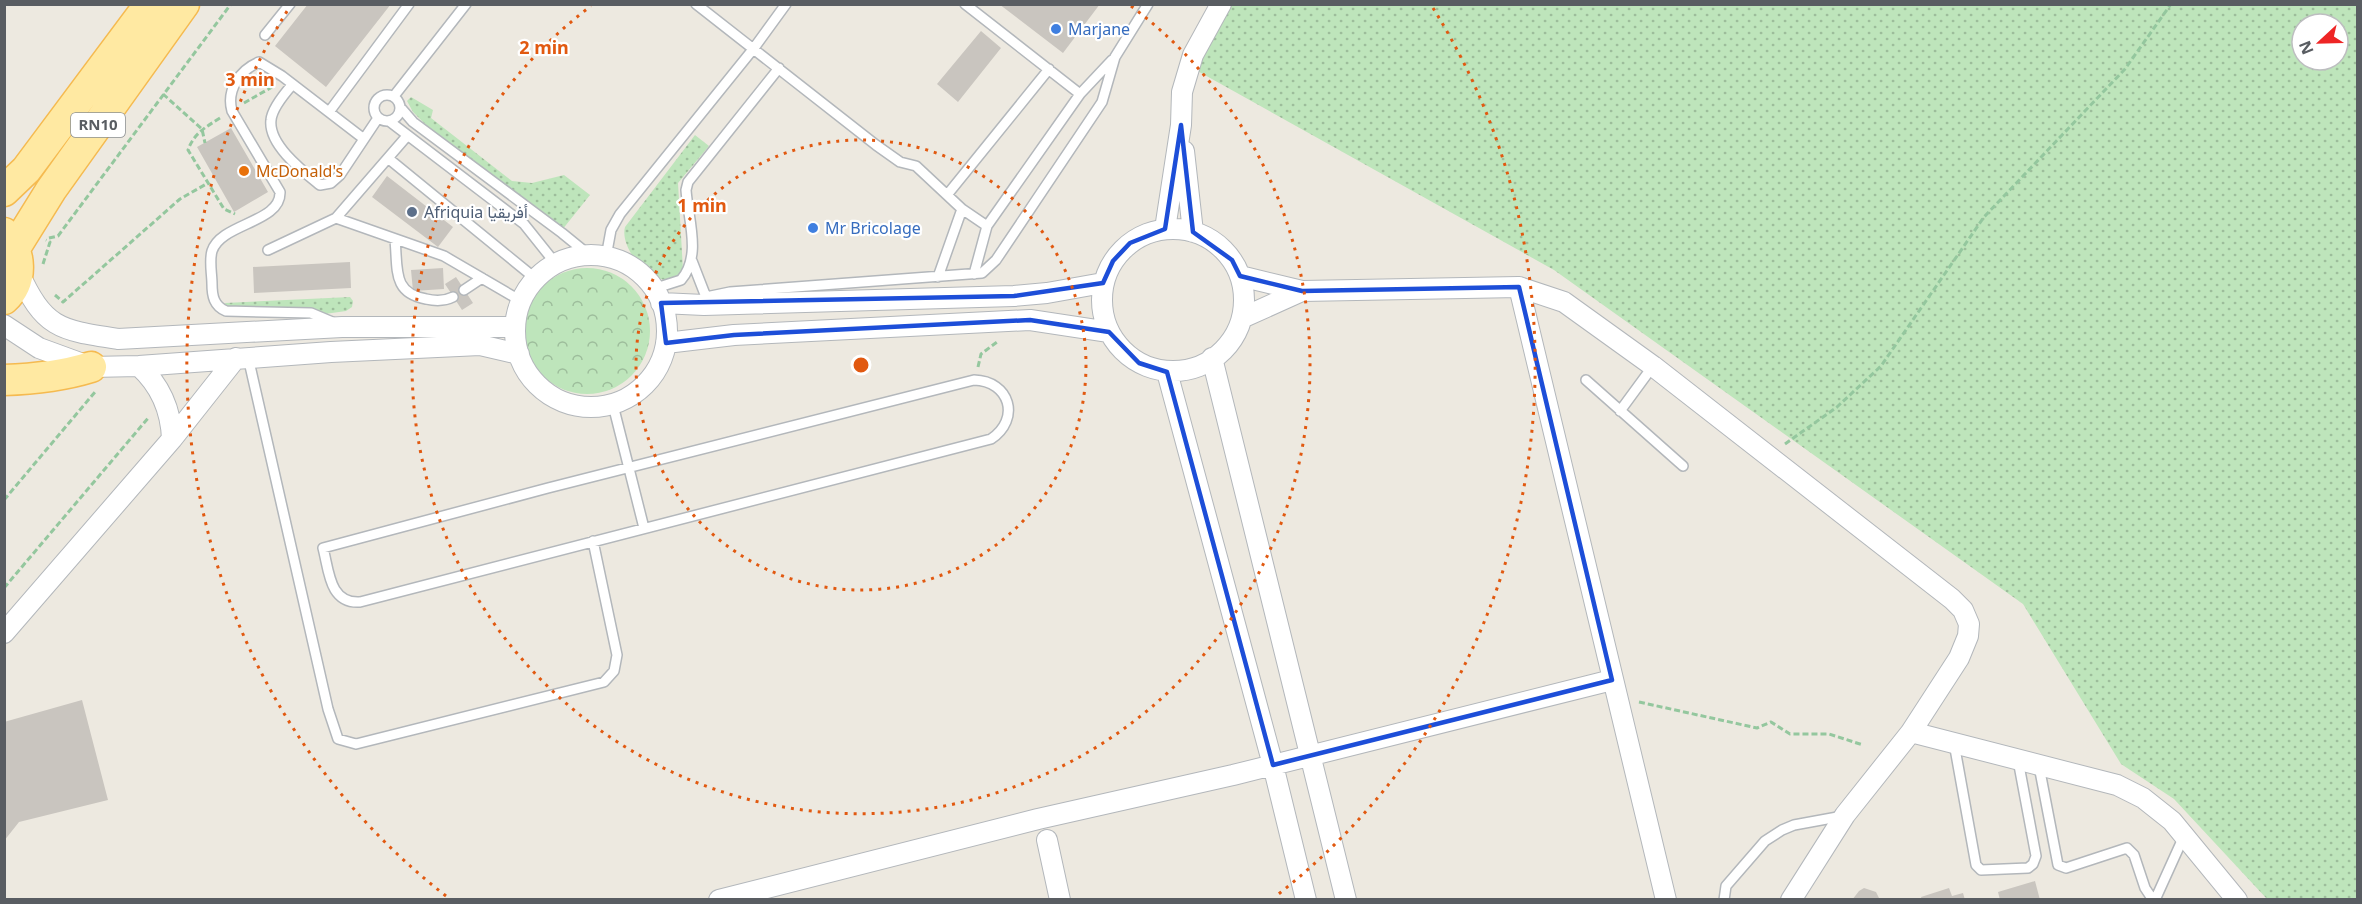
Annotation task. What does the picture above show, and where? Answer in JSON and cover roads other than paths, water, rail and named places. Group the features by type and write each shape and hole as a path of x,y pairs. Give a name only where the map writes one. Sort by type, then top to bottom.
{"main road":[{"name":"RN10","path":"4,191 26,170 150,4"},
{"name":"RN10","path":"4,299 15,285 14,253 51,190 184,4"},
{"path":"4,380 41,379 71,373 95,376"}],"street":[{"path":"1165,229 1181,125 1182,92 1193,55 1221,4"},
{"path":"1181,125 1193,231"},
{"path":"1165,229 1193,231 1208,238 1232,260 1240,276 1244,301 1242,318 1228,346 1201,366 1167,372 1139,363 1123,352 1108,332 1102,314 1103,283 1113,261 1130,243 1142,236 1165,229"},
{"path":"14,253 33,302 50,321 82,334 118,339 342,327 515,327"},
{"path":"597,256 629,266 648,282 657,296 667,323 666,343 660,364 648,382 632,396 613,405 589,408 566,403 546,392 529,375 519,354 515,327 522,301 536,279 556,264 572,258 597,256"},
{"path":"1240,276 1302,291 1519,287 1564,302 1653,366 1952,599 1963,610 1969,624 1968,636 1959,658 1911,732 1845,815 1791,900"},
{"path":"657,296 705,301 1021,296 1103,283"},
{"path":"1519,287 1666,900"},
{"path":"1242,318 1302,291"},
{"path":"666,343 734,335 1030,320 1108,332"},
{"path":"4,325 39,348 95,376 139,366 480,345 519,354"},
{"path":"4,633 242,358"},
{"path":"1212,358 1346,900"},
{"path":"139,366 149,375 164,399 172,439"},
{"path":"1167,372 1273,765 1306,900"},
{"path":"719,900 1038,819 1311,756 1612,680"},
{"path":"1911,732 2117,785 2143,798 2172,821 2237,900"},
{"path":"1047,840 1060,900"}],"lane":[{"path":"265,35 290,4"},
{"path":"329,112 409,4"},
{"path":"394,96 466,4"},
{"path":"696,4 900,162 916,166 962,209 987,226"},
{"path":"400,107 413,122 562,233 597,256 620,214 754,48 786,4"},
{"path":"965,4 1080,94"},
{"path":"974,274 987,226 1080,94 1114,57 1148,4"},
{"path":"779,68 688,182 686,190 692,259 705,301 730,292 982,273 996,260 1102,102 1114,57"},
{"path":"342,327 325,317 311,313 226,311 212,296 212,250 221,240 274,209 278,204 280,192 232,111 229,100 233,86 249,66 259,62 289,88 329,112 364,140"},
{"path":"947,195 1049,69"},
{"path":"289,88 271,118 272,130 287,157 320,184 336,180 378,118"},
{"path":"378,118 374,108 378,98 388,94 400,102 398,116 389,121"},
{"path":"378,118 389,121 524,224 556,264"},
{"path":"268,250 336,218 407,136"},
{"path":"389,159 536,279"},
{"path":"938,277 962,209"},
{"path":"336,218 444,256 522,301"},
{"path":"395,240 398,273 403,290 413,297 431,301 447,300 453,297"},
{"path":"657,296 681,280 692,259"},
{"path":"464,290 482,279"},
{"path":"242,358 338,739 356,744 604,682 614,671 617,655 593,541"},
{"path":"1620,411 1653,366"},
{"path":"974,380 983,380 999,388 1008,402 1004,428 991,439 353,602 341,598 334,590 323,548 629,467 974,380"},
{"path":"1586,380 1683,466"},
{"path":"613,405 644,528"},
{"path":"1954,743 1977,865 1981,870 2028,868 2033,864 2036,856 2018,760"},
{"path":"2039,766 2058,865 2066,867 2127,848 2134,855 2145,888 2154,900 2184,836"},
{"path":"1724,900 1726,886 1765,840 1794,825 1845,815"}],"place":[{"name":"Marjane","path":"1056,29"},
{"name":"McDonald's","path":"244,171"},
{"name":"Afriquia أفريقيا","path":"412,212"},
{"name":"Mr Bricolage","path":"813,228"}]}
